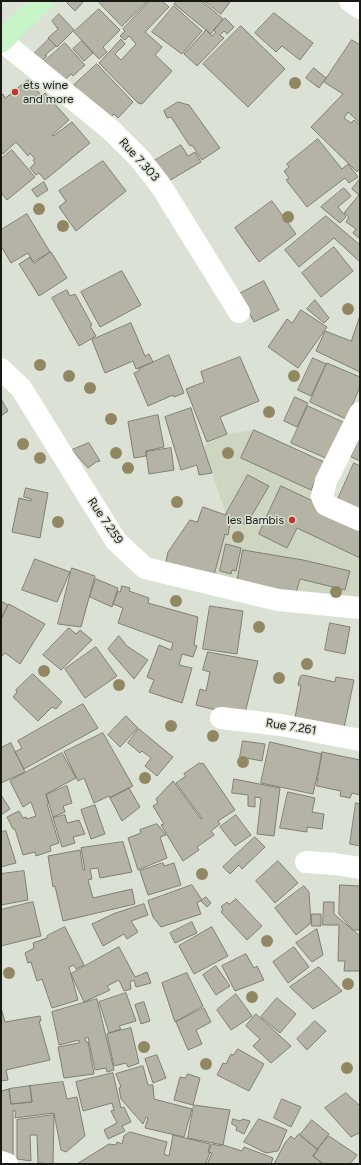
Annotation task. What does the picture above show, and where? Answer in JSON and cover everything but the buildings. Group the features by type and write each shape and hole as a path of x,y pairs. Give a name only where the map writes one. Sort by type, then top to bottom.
{"main road":[{"path":"2,41 43,1"}],"street":[{"path":"350,1 360,8"},
{"name":"Rue 7.303","path":"2,41 111,130 140,159 161,186 239,312"},
{"name":"Rue 7.259","path":"1,369 20,388 116,541 145,568 278,600 360,608"},
{"path":"360,413 326,481 322,497 326,504 360,520"},
{"name":"Rue 7.261","path":"222,718 281,725 360,740"},
{"path":"306,862 335,864 360,868"},
{"path":"1,1162 7,1164"}],"shaded area":[{"name":"les Bambis","path":"254,430 324,462 309,499 360,523 360,605 213,579 225,534 228,535 231,517 226,514 203,446 227,434"}],"place":[{"name":"ets wine and more","path":"15,92"},
{"name":"les Bambis","path":"292,520"}]}
